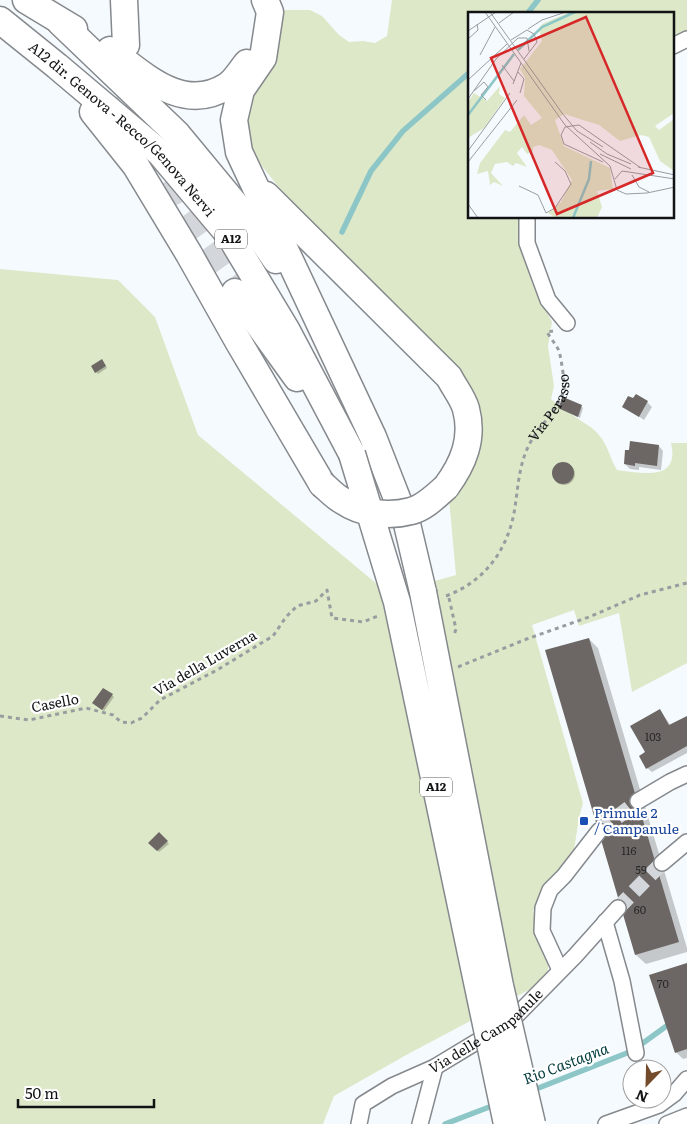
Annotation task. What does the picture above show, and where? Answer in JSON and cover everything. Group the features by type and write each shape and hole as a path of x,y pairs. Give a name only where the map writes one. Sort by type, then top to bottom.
{"highway":[{"name":"A12","path":"26,0 60,22 177,134 249,221 314,314 373,437 437,595 500,986 532,1124"},
{"path":"124,0 126,45"},
{"path":"60,22 101,43 153,83 182,96 208,95 228,85 252,57 268,6"},
{"path":"268,6 262,58 241,90 234,120 239,152 314,314"},
{"name":"A12 dir. Genova - Recco/Genova Nervi","path":"0,20 160,153 230,236 287,331 352,454"},
{"path":"57,66 136,166 322,484 343,502 367,512 386,514 411,511 426,504 446,487 458,471 465,453 469,430 466,408 449,377 254,182"},
{"path":"235,292 352,454"},
{"name":"A12","path":"352,454 398,602 507,1124"}],"street":[{"path":"674,46 687,39"},
{"path":"527,219 527,243 548,300 567,323"},
{"path":"638,801 687,774"},
{"path":"560,970 542,931 543,908 550,890 564,876 599,831"},
{"path":"662,863 687,842"},
{"name":"Via delle Campanule","path":"359,1124 363,1104 392,1086 435,1067 511,1021 618,908"},
{"path":"605,922 622,981 636,1053"},
{"path":"420,1124 435,1067"},
{"path":"606,1124 659,1105 674,1094 687,1078"},
{"path":"667,1124 687,1116"}],"path":[{"name":"Via Perasso","path":"437,595 467,585 495,562 507,539 515,510 520,469 527,448 553,411 564,389 559,352 546,332 564,330 567,323"},
{"path":"450,670 524,640 589,617 640,595 687,583"},
{"name":"Via della Luverna","path":"113,715 121,722 131,723 142,718 160,700 217,670 273,636 286,617 298,606 316,601 328,590 332,618 363,622 385,613"},
{"path":"437,595 456,629 451,642"},
{"name":"Casello","path":"0,716 30,720 86,708 113,715"}],"green space":[{"path":"392,0 687,0 687,35 674,41 674,12 468,12 468,219 524,219 525,261 534,288 552,322 548,346 554,386 551,399 597,432 605,443 617,470 637,473 657,472 670,464 672,455 671,443 687,443 687,663 632,692 619,613 579,626 574,610 532,625 583,803 574,850 543,888 533,911 548,962 548,970 540,984 408,1054 334,1096 323,1124 0,1124 0,269 118,280 155,317 198,435 389,594 456,575 449,499 477,430 383,296 282,191 261,165 247,140 246,103 282,10 310,10 322,16 339,35 349,42 363,41 375,43 387,36"}],"building":[{"path":"102,359 106,366 95,373 91,366"},
{"path":"636,394 648,401 639,417 622,407 628,396 633,398"},
{"path":"563,397 582,405 578,417 558,408"},
{"path":"630,441 659,445 657,466 635,463 635,466 624,464 625,450 629,450"},
{"path":"563,462 571,465 574,473 571,481 563,484 555,481 552,473 555,465"},
{"path":"589,638 679,942 635,955 545,650"},
{"path":"103,688 113,694 102,710 92,703"},
{"path":"660,709 669,725 687,716 687,746 646,769 639,756 645,752 630,726"},
{"path":"159,832 168,841 157,851 148,843"},
{"path":"687,963 687,1049 675,1053 649,975"}],"waterway":[{"path":"529,12 538,0"},
{"path":"342,232 371,171 403,131 468,74"},
{"name":"Rio Castagna","path":"531,1091 632,1051 672,1022"},
{"name":"Rio Castagna","path":"445,1124 497,1104"}],"tunnel":[{"path":"128,73 130,102 141,142 178,212 235,292"},
{"path":"599,831 638,801"},
{"path":"618,908 662,863"}],"place":[{"name":"Primule 2 / Campanule","path":"584,821"}]}
